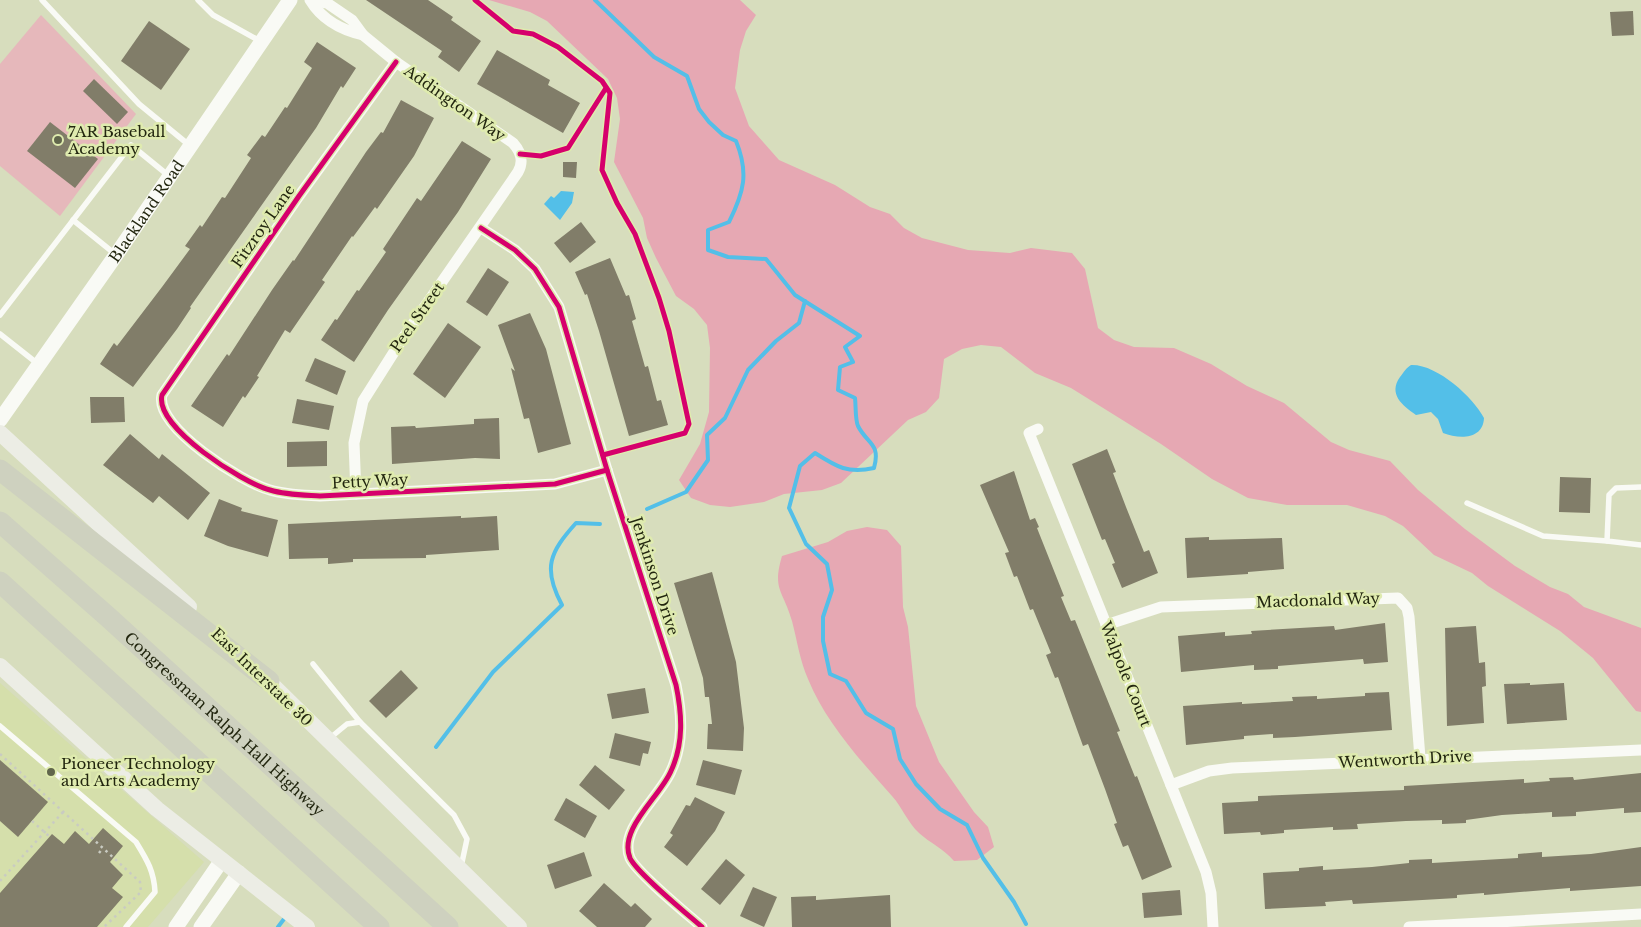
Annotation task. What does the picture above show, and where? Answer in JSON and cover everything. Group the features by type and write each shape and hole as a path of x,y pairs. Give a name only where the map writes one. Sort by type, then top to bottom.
{"highway":[{"path":"0,470 268,681"},
{"name":"Congressman Ralph Hall Highway","path":"0,522 115,623 448,927"},
{"path":"0,582 379,927"}],"main road":[{"name":"East Interstate 30","path":"0,433 268,681 519,927"},
{"path":"0,666 157,809 307,927"}],"street":[{"name":"Blackland Road","path":"0,420 170,177 290,0"},
{"name":"Addington Way","path":"312,0 327,3 352,20 363,35 396,62 513,143 520,154"},
{"name":"Fitzroy Lane","path":"162,408 162,395 299,196 396,62"},
{"name":"Peel Street","path":"356,494 354,443 363,401 400,341 481,228 518,172 522,161 520,154"},
{"name":"Jenkinson Drive","path":"481,228 515,250 535,269 559,306 607,470 676,685 681,710 681,733 672,771 662,790 634,826 627,846 635,866 702,927"},
{"name":"Petty Way","path":"162,408 172,424 184,435 232,472 256,485 289,494 320,496 554,484 607,470"},
{"name":"Walpole Court","path":"1038,429 1029,432 1206,872 1211,892 1213,927"},
{"name":"Macdonald Way","path":"1106,625 1162,607 1398,598 1407,608 1409,617 1420,758"},
{"name":"Wentworth Drive","path":"1172,785 1209,772 1232,768 1420,758 1641,750"},
{"path":"176,927 222,860"},
{"path":"200,927 239,873"},
{"path":"1408,927 1641,914"}],"lane":[{"path":"42,0 139,104 191,146"},
{"path":"198,0 213,15 262,42"},
{"path":"0,315 131,145 170,177"},
{"path":"73,220 116,255"},
{"path":"0,334 38,364"},
{"path":"1607,540 1609,495 1616,488 1641,487"},
{"path":"1467,503 1543,536 1607,540 1641,545"},
{"path":"313,664 360,722 454,815 467,839 460,869"},
{"path":"328,740 347,724 360,722"},
{"path":"0,726 136,842 154,876 155,892 126,927"}],"path":[{"path":"0,754 137,878 142,887 142,892 104,927"},
{"path":"0,881 63,812"},
{"path":"32,821 50,837"},
{"path":"99,853 104,848"}],"shaded area":[{"path":"489,0 740,0 756,15 746,31 740,50 735,88 749,126 779,160 835,185 870,207 890,214 904,228 922,238 968,250 1010,253 1031,248 1072,253 1085,269 1098,328 1114,340 1134,347 1174,348 1211,364 1247,386 1284,403 1331,442 1349,450 1390,461 1418,490 1465,529 1515,566 1550,587 1568,594 1584,607 1641,628 1641,712 1636,711 1593,658 1560,631 1488,586 1472,573 1434,555 1403,526 1385,516 1347,505 1287,505 1248,498 1212,479 1161,444 1071,388 1035,373 1001,347 981,345 962,349 944,359 939,398 926,412 908,420 841,483 822,490 784,494 764,502 730,507 710,505 691,498 679,480 700,444 709,412 710,348 707,325 694,309 676,296 647,238 643,218 614,162 620,119 617,98 608,79 547,21 530,12"},
{"name":"7AR Baseball Academy","path":"41,15 136,114 60,216 0,166 0,64"},
{"path":"867,527 887,530 901,546 903,607 908,627 916,706 939,762 974,812 988,827 994,847 977,860 954,861 915,829 896,800 834,726 824,711 803,665 789,611 778,583 782,556 828,542 847,531"},
{"name":"Pioneer Technology and Arts Academy","path":"0,683 204,862 148,927 0,927"}],"water":[{"path":"561,191 574,192 572,203 560,220 544,204 551,196 554,198"},
{"path":"1411,365 1421,366 1443,376 1472,401 1484,418 1483,425 1475,434 1463,437 1443,433 1438,419 1431,412 1416,415 1398,399 1395,389 1397,383"}],"building":[{"path":"366,0 428,0 453,17 451,20 481,41 459,72 438,57 442,51"},
{"path":"1633,11 1634,35 1612,36 1610,12"},
{"path":"149,21 190,49 161,90 121,61"},
{"path":"317,42 356,68 343,88 341,86 316,128 190,307 177,329 133,387 100,364 114,343 117,346 190,249 185,246 200,225 202,227 222,197 225,198 251,158 247,155 262,135 265,137 285,107 287,108 312,68 304,62"},
{"path":"497,50 550,80 548,85 580,103 563,133 477,84"},
{"path":"94,79 128,112 117,124 83,91"},
{"path":"401,100 434,118 414,156 377,209 375,207 352,236 322,280 325,282 290,333 285,330 257,376 259,377 245,398 243,396 223,427 191,406 227,354 229,356 366,152 381,132 383,133"},
{"path":"50,122 98,159 75,188 27,151"},
{"path":"462,141 491,159 458,212 388,310 354,362 321,340 386,252 383,249 417,198 421,201"},
{"path":"563,162 577,162 576,178 563,177"},
{"path":"581,222 596,242 570,263 554,243"},
{"path":"610,258 626,296 629,295 636,319 632,321 645,367 648,366 657,401 661,400 668,425 629,436 587,294 585,295 575,272"},
{"path":"488,268 509,282 487,316 466,302"},
{"path":"530,313 546,349 571,444 538,453 529,418 524,419 511,368 515,371 498,325"},
{"path":"448,323 481,347 445,398 413,374"},
{"path":"315,358 346,371 337,395 305,381"},
{"path":"90,397 124,397 125,422 91,423"},
{"path":"297,399 334,406 329,430 292,423"},
{"path":"499,418 500,459 475,458 392,464 391,427 415,426 416,428 474,424 474,419"},
{"path":"130,434 159,459 162,454 210,493 188,520 159,496 153,503 103,465"},
{"path":"327,441 327,466 287,467 287,442"},
{"path":"1107,449 1116,472 1113,473 1144,552 1149,550 1158,573 1122,588 1112,564 1115,563 1105,539 1102,540 1072,464"},
{"path":"1014,471 1030,520 1035,518 1039,527 1037,528 1064,596 1061,597 1071,621 1075,620 1120,731 1117,732 1135,777 1137,776 1172,867 1142,880 1128,845 1123,847 1114,824 1117,823 1088,744 1083,746 1058,677 1055,678 1046,655 1051,653 1033,609 1030,610 1017,576 1014,577 1005,553 1009,552 980,485"},
{"path":"1560,477 1591,478 1590,513 1559,512"},
{"path":"219,499 242,508 241,511 278,520 268,557 228,546 204,536"},
{"path":"461,516 461,518 497,516 499,550 426,555 426,558 353,559 353,562 328,564 328,558 289,559 288,524"},
{"path":"1209,537 1209,540 1282,538 1284,569 1248,572 1248,574 1187,578 1185,538"},
{"path":"712,572 736,662 744,728 743,751 707,749 708,724 712,724 709,697 705,697 703,678 674,583"},
{"path":"1385,623 1388,662 1364,664 1363,659 1278,666 1278,669 1254,670 1254,665 1181,672 1178,636 1225,632 1225,636 1252,634 1251,631 1334,626 1335,630"},
{"path":"1476,626 1479,663 1485,662 1486,686 1482,687 1484,723 1447,726 1445,628"},
{"path":"401,670 418,688 386,718 369,701"},
{"path":"1530,683 1530,685 1564,683 1567,720 1507,724 1504,684"},
{"path":"645,688 649,713 612,719 607,694"},
{"path":"1389,692 1392,730 1273,738 1273,734 1244,736 1244,739 1186,745 1183,706 1293,701 1292,697 1317,696 1317,699 1365,696 1365,693"},
{"path":"615,733 651,742 648,754 643,753 640,766 609,758"},
{"path":"0,760 48,802 18,837 0,821"},
{"path":"703,760 742,770 735,795 696,785"},
{"path":"595,765 625,790 609,810 579,785"},
{"path":"1641,773 1641,812 1624,813 1624,808 1576,812 1576,816 1552,817 1552,812 1502,815 1466,820 1466,823 1442,824 1442,820 1406,821 1357,824 1358,829 1333,830 1333,827 1284,830 1284,833 1261,835 1260,832 1224,834 1222,803 1258,801 1258,796 1404,790 1404,786 1524,779 1524,783 1550,781 1549,778 1573,777 1574,780"},
{"path":"695,797 725,812 715,831 687,866 664,847 673,835 670,833 686,805 690,806"},
{"path":"566,798 597,816 585,838 554,820"},
{"path":"103,828 123,846 110,862 123,875 112,888 123,897 97,927 0,927 0,893 52,834 64,844 75,831 89,844"},
{"path":"1641,847 1641,886 1570,891 1570,888 1484,895 1484,893 1457,895 1457,898 1353,904 1352,900 1325,902 1326,906 1265,909 1263,873 1299,871 1299,868 1323,866 1323,870 1372,867 1409,863 1409,860 1432,859 1432,863 1518,858 1518,854 1542,852 1542,857 1591,854"},
{"path":"584,852 592,876 555,889 547,865"},
{"path":"726,859 745,875 720,905 701,889"},
{"path":"604,883 631,907 635,903 652,919 645,927 597,927 579,911"},
{"path":"753,887 777,897 764,927 740,916"},
{"path":"1180,890 1182,915 1144,918 1142,893"},
{"path":"890,895 891,927 792,927 791,897 816,896 816,900"}],"waterway":[{"path":"595,0 654,57 687,76 699,109 723,135 736,141 740,152 743,173 741,192 729,222 708,230 708,250 728,257 766,259 795,295 860,336 845,347 853,362 840,367 838,390 855,398 858,426 872,444 876,453 874,468 850,470 830,462 815,453 800,466 789,508 806,544 827,564 832,590 823,617 823,641 830,674 846,681 866,713 893,729 900,759 916,784 940,809 967,825 983,858 1014,902 1026,924"},
{"path":"647,509 686,492 708,460 707,435 725,418 748,370 776,341 799,323 805,301"},
{"path":"436,747 493,672 562,605 552,581 551,570 555,552 567,533 576,523 600,524"},
{"path":"278,927 284,919"}],"cycle path":[{"path":"475,0 513,31 533,34 558,47 602,81 610,93 602,170 617,203 635,234 659,298 669,331 689,424 685,433 603,455"},
{"path":"396,62 299,196 162,395 163,408 172,422 186,437 222,465 257,485 276,492 289,494 320,496 555,484 607,470"},
{"path":"520,154 541,156 568,148 606,88"},
{"path":"481,228 515,250 535,269 559,307 607,470 676,685 680,707 680,739 675,760 666,781 635,825 628,847 630,858 634,865 652,883 702,927"}],"place":[{"name":"7AR Baseball Academy","path":"58,140"},
{"name":"Pioneer Technology and Arts Academy","path":"51,772"}]}
